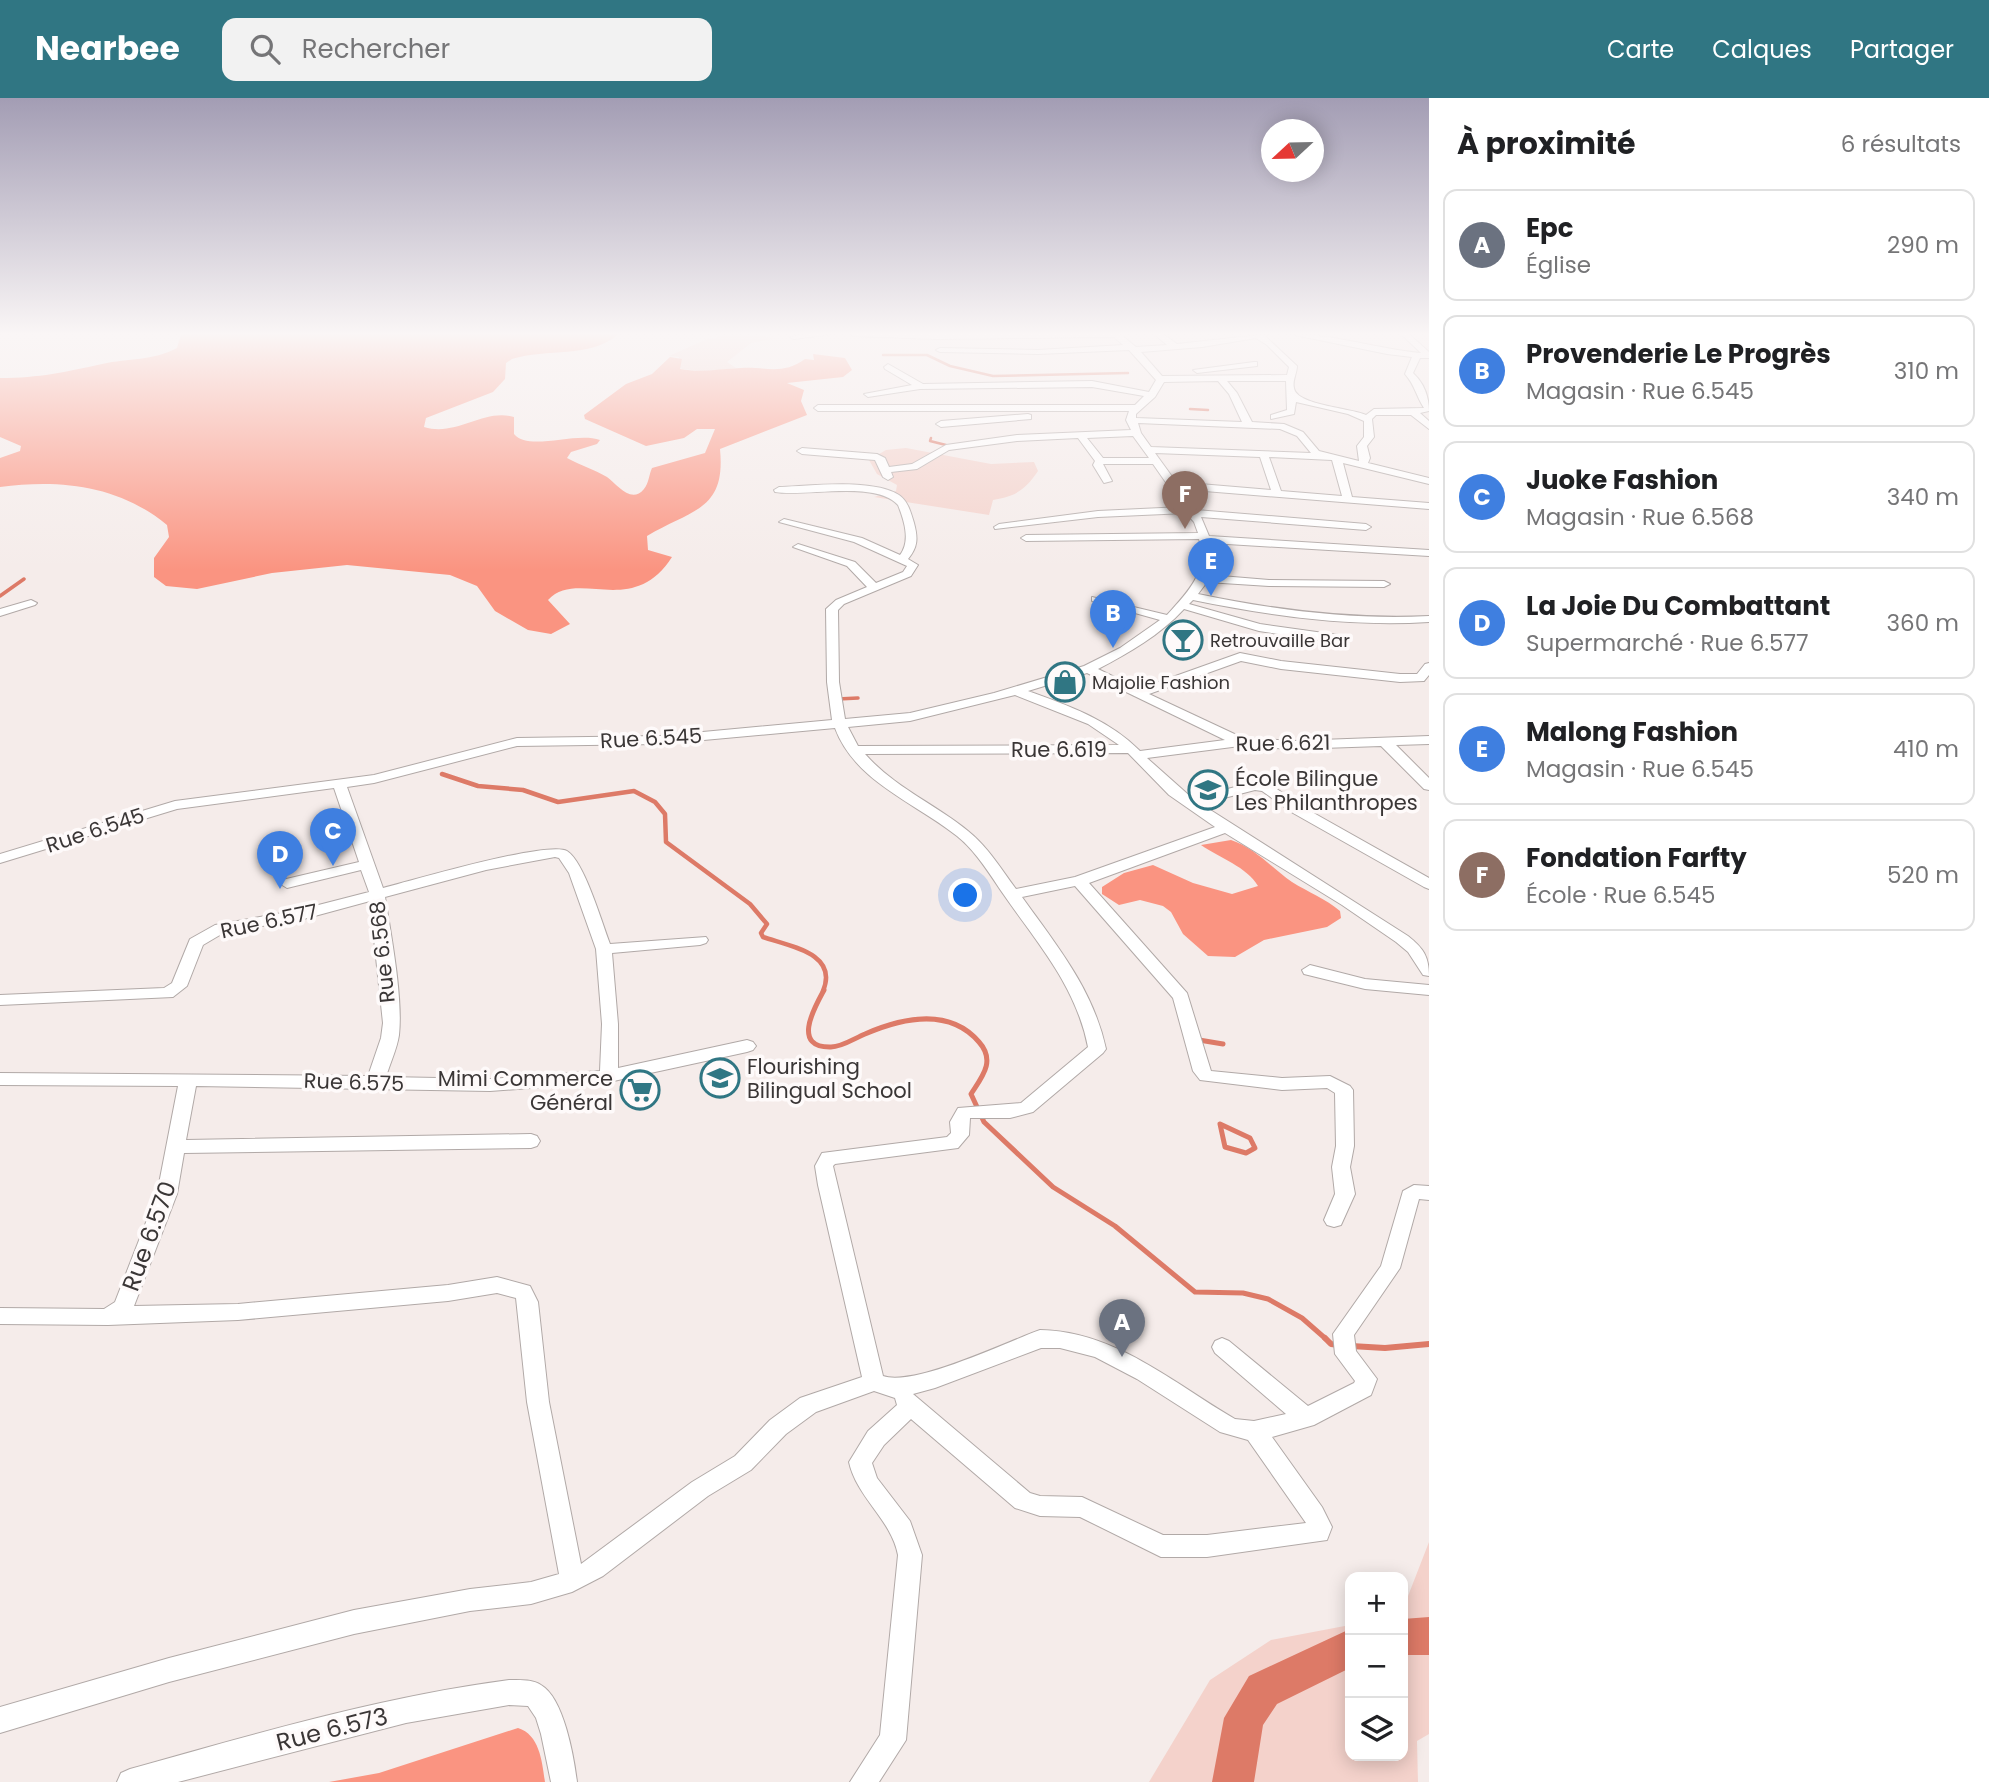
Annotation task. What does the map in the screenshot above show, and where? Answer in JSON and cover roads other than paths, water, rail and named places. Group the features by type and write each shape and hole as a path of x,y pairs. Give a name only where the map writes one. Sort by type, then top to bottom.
{"street":[{"path":"1059,413 1133,414 1288,428 1300,434 1316,453 1362,466 1421,490 1429,506"},
{"path":"1242,413 1248,424"},
{"path":"1274,417 1289,413"},
{"path":"1354,413 1367,418"},
{"path":"1367,418 1373,413"},
{"path":"1414,413 1429,426"},
{"path":"941,424 1022,417 1133,414"},
{"name":"Rue 6.545","path":"0,859 175,805 374,779 525,741 660,740 911,717 1017,691 1088,669 1124,651 1169,619 1203,578 1207,563 1204,537 1173,485 1136,433 1133,414"},
{"path":"1362,466 1365,458 1362,446 1369,433 1367,418"},
{"path":"885,470 914,467 946,448 1017,438 1136,433"},
{"path":"1080,435 1100,461"},
{"path":"1149,450 1332,458"},
{"path":"802,451 875,457 882,460 894,495 902,503 913,540 909,552 902,559"},
{"path":"1264,456 1278,494"},
{"path":"1332,458 1348,499"},
{"path":"1100,461 1156,461"},
{"path":"1100,461 1098,465 1107,481"},
{"path":"1173,485 1348,499 1421,490"},
{"path":"779,490 862,491 894,495"},
{"path":"999,527 1098,514 1190,512 1366,527"},
{"path":"784,522 858,540 914,565 912,571 840,602 832,609 831,695 838,723 854,750 875,774 972,841 1070,975 1092,1024 1097,1049 1027,1108 1010,1112 964,1112 959,1122 960,1135 952,1143 829,1157 824,1166 827,1185 884,1386 1023,1501 1040,1506 1082,1507 1161,1546 1207,1546 1319,1532 1320,1527 1314,1514 1254,1430"},
{"path":"1026,538 1204,537 1429,553"},
{"path":"798,547 851,564 874,587"},
{"path":"1203,578 1269,583 1384,584"},
{"path":"1096,599 1169,619"},
{"path":"1186,601 1306,614 1397,620 1429,619"},
{"path":"1186,601 1258,627 1338,639"},
{"path":"0,613 31,603"},
{"path":"1136,694 1240,657 1281,665 1400,678 1420,678 1429,667"},
{"path":"1088,669 1240,742"},
{"path":"1017,691 1094,723 1134,752"},
{"name":"Rue 6.621","path":"1134,752 1240,742 1293,745 1429,740"},
{"path":"1384,741 1429,786"},
{"name":"Rue 6.619","path":"854,750 1134,752 1159,780 1225,828 1317,880 1377,920 1414,949 1429,971"},
{"name":"Rue 6.568","path":"339,784 377,894 384,939 391,1023 390,1038 375,1082"},
{"path":"1190,803 1262,786 1429,884"},
{"path":"1011,895 1079,881 1225,828"},
{"name":"Rue 6.577","path":"0,1000 167,993 179,986 196,942 221,928 300,915 543,853 556,852 564,855 576,873 604,950"},
{"path":"287,883 366,865"},
{"path":"1079,881 1181,997 1202,1071 1206,1076 1282,1084 1330,1082 1344,1090 1345,1146 1341,1167 1345,1194 1334,1220"},
{"path":"609,1076 610,1024 604,950 700,940"},
{"path":"1310,970 1365,984 1429,990"},
{"name":"Rue 6.575","path":"0,1079 489,1085 609,1076 747,1046"},
{"name":"Rue 6.570","path":"0,1316 114,1315 123,1307 167,1194 188,1081"},
{"path":"177,1147 282,1142 327,1145 531,1142"},
{"path":"0,1720 169,1670 354,1622 470,1600 531,1593 572,1581 595,1568 699,1489 743,1463 778,1427 808,1405 884,1386 927,1382 1040,1339 1054,1338 1089,1346 1157,1380 1231,1427 1254,1430 1306,1418 1363,1389 1366,1379 1344,1344 1390,1268 1410,1196 1414,1192 1429,1193"},
{"path":"114,1315 238,1312 408,1297 496,1285 523,1292 528,1302 538,1402 572,1581"},
{"path":"1222,1347 1306,1418"},
{"path":"863,1782 892,1740 910,1555 904,1530 867,1480 860,1462 876,1438 911,1406"},
{"name":"Rue 6.573","path":"130,1782 406,1710 513,1689 536,1695 556,1742 564,1782"}],"waterway":[{"path":"931,438 930,441 946,445"},
{"path":"0,596 24,579"},
{"path":"838,699 858,698"},
{"path":"442,774 478,786 523,790 558,802 634,791 655,802 665,814 666,842 750,904 767,924 761,933 763,937 798,948 818,960 824,968 826,978 823,991"},
{"path":"824,990 809,1025 811,1041 835,1047 879,1028 909,1020 940,1020 967,1031 979,1042 986,1056 986,1069 971,1094 984,1122 1053,1187 1115,1226 1195,1292 1243,1293 1268,1299 1302,1318 1326,1339"},
{"path":"1199,1040 1223,1044"},
{"path":"1220,1124 1250,1138 1255,1148 1246,1153 1225,1147 1220,1124"},
{"path":"1326,1339 1331,1344 1339,1345"},
{"path":"1351,1346 1385,1348 1429,1344"},
{"path":"1408,1637 1429,1636"},
{"path":"1233,1782 1244,1718 1263,1690 1345,1650"}],"place":[{"name":"Fondation Farfty","path":"1185,529"},
{"name":"Malong Fashion","path":"1211,596"},
{"name":"Retrouvaille Bar","path":"1183,640"},
{"name":"Provenderie Le Progrès","path":"1113,648"},
{"name":"Majolie Fashion","path":"1065,682"},
{"name":"École Bilingue Les Philanthropes","path":"1208,790"},
{"name":"Juoke Fashion","path":"333,866"},
{"name":"La Joie Du Combattant","path":"280,889"},
{"name":"Flourishing Bilingual School","path":"720,1078"},
{"name":"Mimi Commerce Général","path":"640,1090"},
{"name":"Epc","path":"1122,1357"}]}
